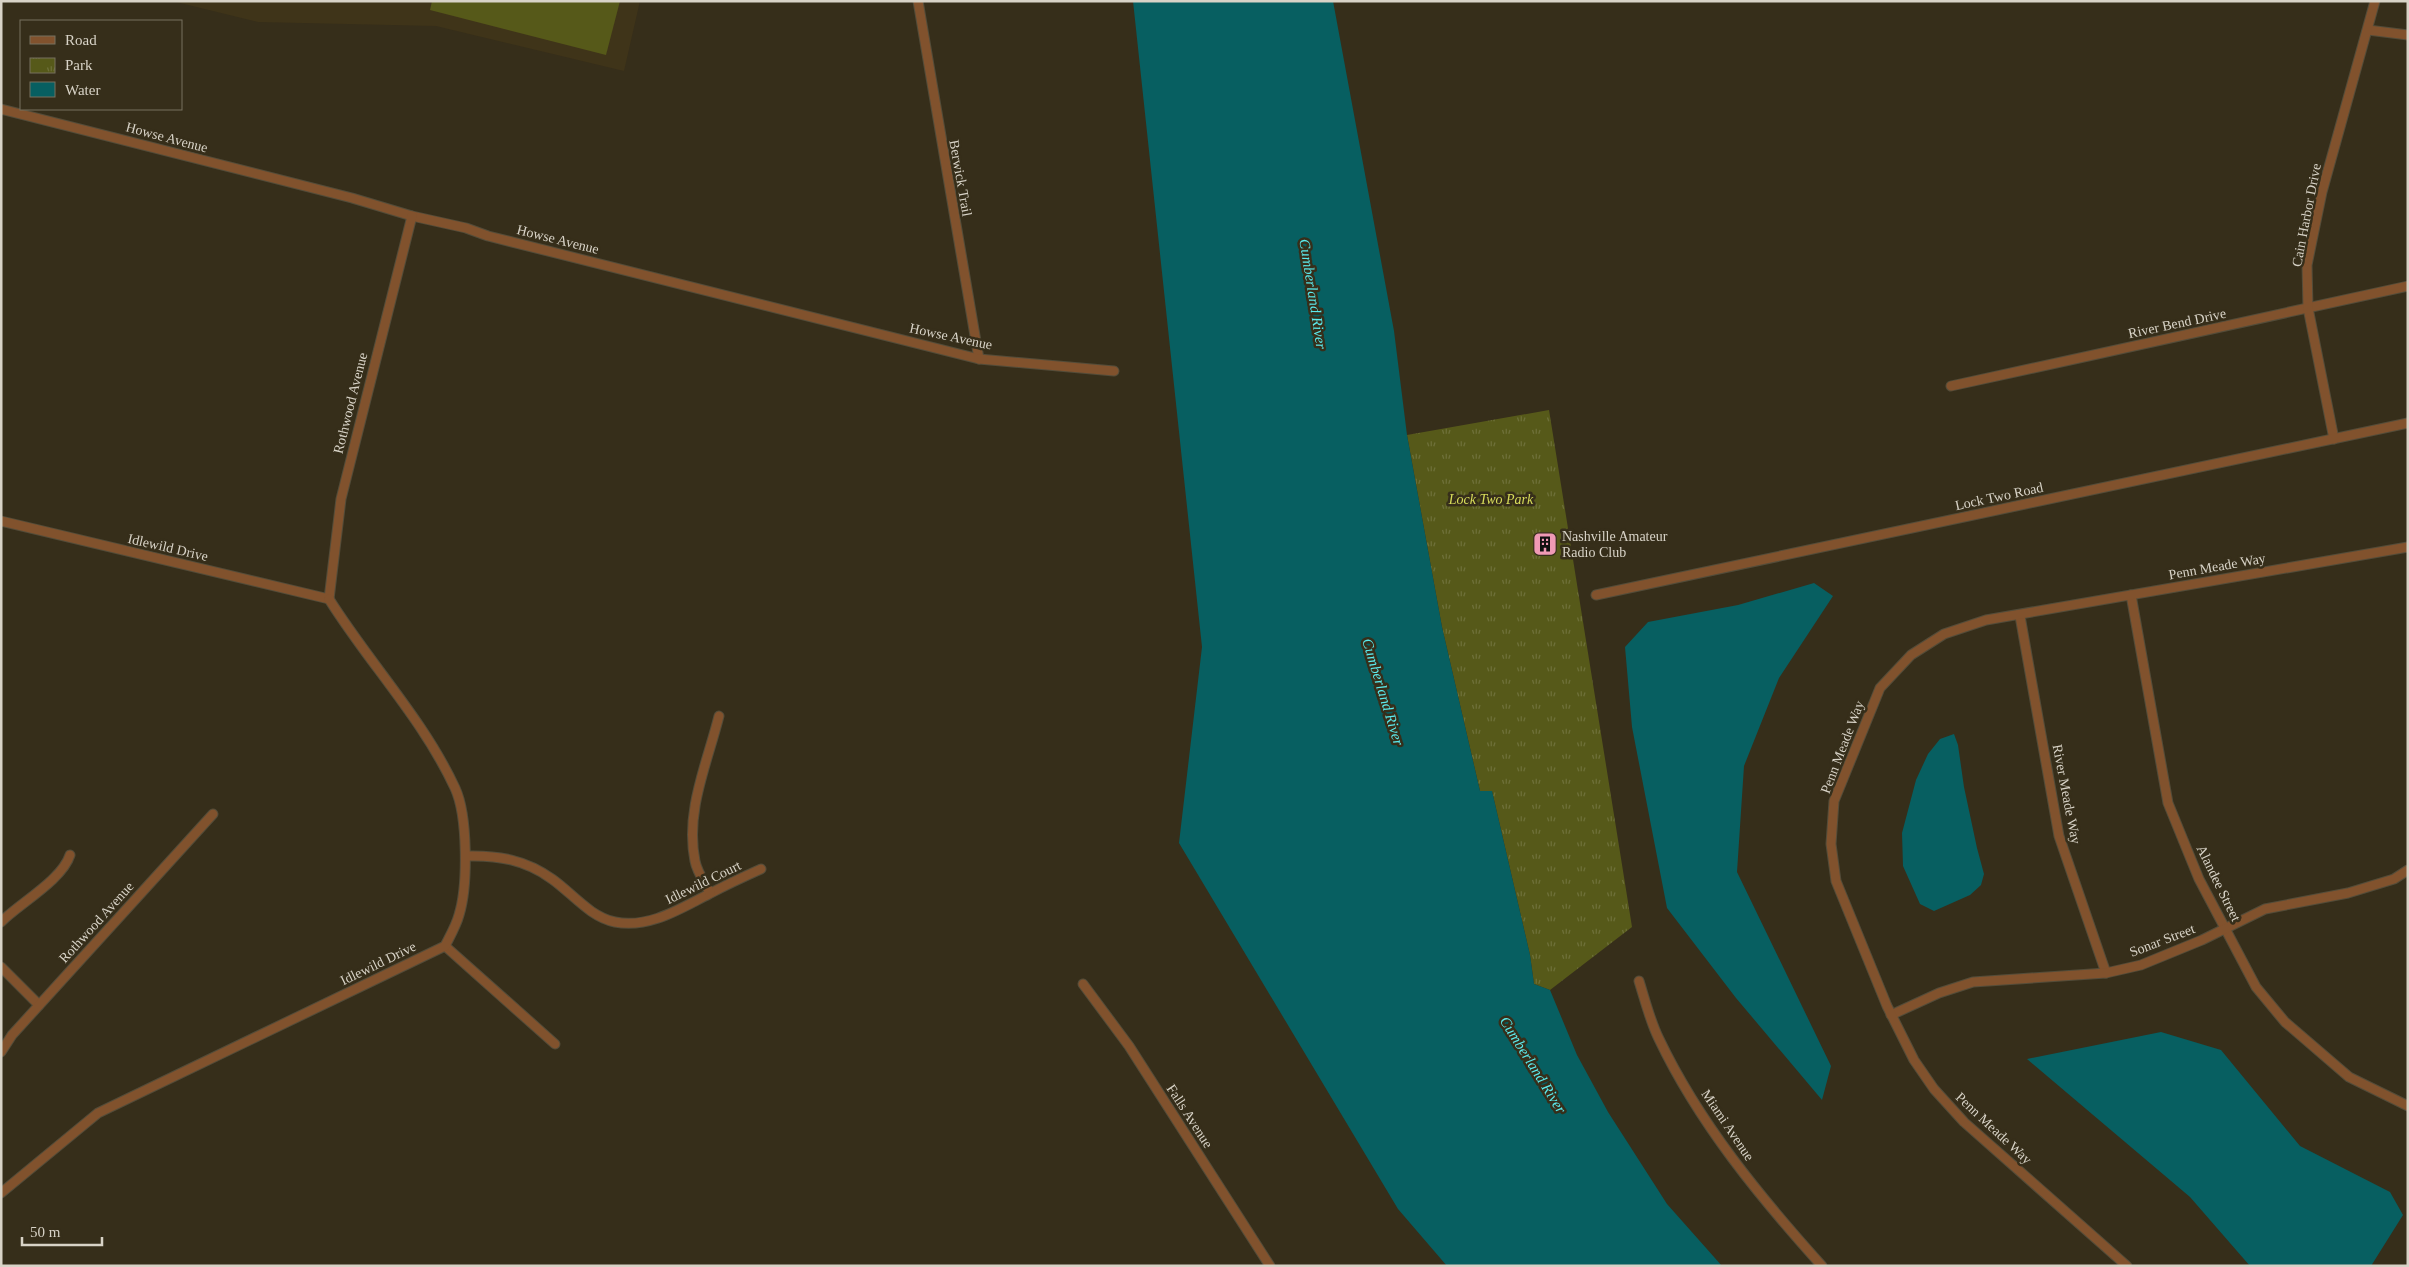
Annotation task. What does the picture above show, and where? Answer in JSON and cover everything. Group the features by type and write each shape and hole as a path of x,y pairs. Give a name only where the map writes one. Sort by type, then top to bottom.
{"street":[{"name":"Berwick Trail","path":"918,1 979,359"},
{"name":"Cain Harbor Drive","path":"2334,439 2308,308 2308,265 2322,192 2375,1"},
{"path":"2368,30 2408,35"},
{"name":"Howse Avenue","path":"1,109 352,198 412,216 979,359 1114,371"},
{"name":"Rothwood Avenue","path":"329,599 343,490 412,216"},
{"name":"River Bend Drive","path":"1951,386 2408,286"},
{"name":"Lock Two Road","path":"1596,595 2408,423"},
{"name":"Idlewild Drive","path":"1,522 329,599"},
{"name":"Penn Meade Way","path":"2127,1266 1964,1122 1934,1089 1919,1068 1891,1015 1836,881 1831,844 1834,801 1880,688 1911,655 1944,634 1986,620 2020,616 2408,546"},
{"name":"Alandee Street","path":"2131,595 2168,803 2198,879 2256,987 2285,1022 2349,1077 2408,1106"},
{"path":"329,599 413,716 456,789 466,856 459,915 445,946 555,1044"},
{"name":"River Meade Way","path":"2020,616 2059,836 2106,972"},
{"path":"710,893 695,863 692,826 699,785 719,716"},
{"name":"Rothwood Avenue","path":"1,1052 12,1035 213,814"},
{"name":"Idlewild Court","path":"466,856 493,855 525,864 552,879 594,913 615,922 637,922 666,916 761,869"},
{"path":"1,922 16,907 52,880 68,863 70,856"},
{"name":"Sonar Street","path":"1891,1015 1939,993 1973,982 2106,972 2150,962 2265,909 2348,893 2394,879 2408,870"},
{"name":"Idlewild Drive","path":"1,1193 98,1113 445,946"},
{"path":"1,967 39,1005"},
{"name":"Miami Avenue","path":"1639,981 1658,1038 1705,1120 1770,1208 1822,1266"},
{"name":"Falls Avenue","path":"1083,984 1129,1046 1270,1266"}],"shaded area":[{"path":"172,1 640,1 624,71 436,26 258,22"}],"green space":[{"path":"432,1 620,1 606,55 430,10"},
{"name":"Lock Two Park","path":"1549,410 1632,927 1550,990 1534,984 1530,955 1492,791 1480,791 1442,627 1407,435"}],"water":[{"name":"Cumberland River","path":"1133,1 1333,1 1394,331 1407,435 1442,627 1480,791 1492,791 1530,955 1534,984 1550,990 1577,1055 1608,1112 1667,1204 1722,1266 1447,1266 1398,1209 1179,843 1202,647"},
{"path":"1814,583 1833,596 1779,678 1744,766 1737,872 1831,1066 1822,1100 1736,998 1667,908 1632,727 1625,647 1648,622 1738,605"},
{"path":"1954,734 1958,745 1964,787 1984,874 1981,885 1970,895 1934,911 1920,904 1903,866 1902,833 1916,780 1928,754 1940,739"},
{"path":"2161,1032 2221,1050 2300,1146 2390,1192 2403,1215 2371,1266 2250,1266 2190,1197 2027,1059"}],"place":[{"name":"Nashville Amateur Radio Club","path":"1545,544"}]}
